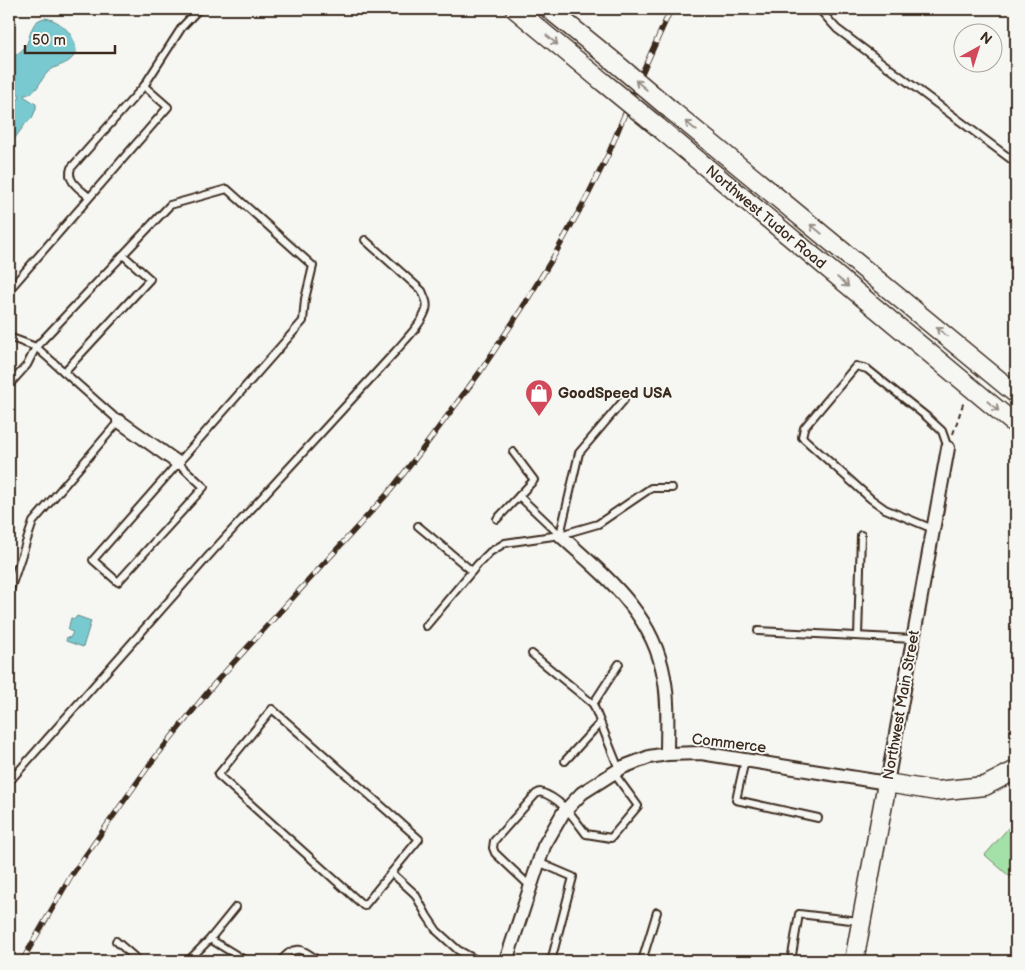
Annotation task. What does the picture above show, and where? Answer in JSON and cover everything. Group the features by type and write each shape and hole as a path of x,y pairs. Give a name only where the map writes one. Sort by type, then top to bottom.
{"street":[{"name":"Northwest Tudor Road","path":"515,9 1016,425"},
{"name":"Northwest Tudor Road","path":"549,9 1016,394"},
{"path":"969,386 980,363"},
{"path":"119,421 178,463"},
{"name":"Northwest Main Street","path":"854,961 948,448"},
{"path":"560,535 616,586 639,614 656,644 664,676 668,754"},
{"name":"Commerce","path":"506,961 544,846 567,809 582,793 616,771 649,757 668,754 701,753 887,783"},
{"path":"887,783 936,791 966,788 985,786 1016,770"}],"lane":[{"path":"89,197 70,178 71,168 144,86 182,27 198,9"},
{"path":"819,9 837,29 1016,163"},
{"path":"9,290 168,107 144,86"},
{"path":"9,385 27,365 36,347 170,205 227,189 312,266 303,321 178,463 94,560 118,582 204,487 178,463"},
{"path":"9,782 212,552 395,352 420,321 426,310 426,300 422,292 365,240"},
{"path":"64,372 150,279 124,255"},
{"path":"9,336 36,347 119,421 34,522 9,592"},
{"path":"933,529 885,508 871,499 802,437 804,428 856,366 867,369 927,417 942,432 948,448"},
{"path":"560,535 580,453 624,400"},
{"path":"497,519 534,480 512,452"},
{"path":"426,626 490,552 506,543 560,535 598,524 651,488 672,488"},
{"path":"519,496 560,535"},
{"path":"418,526 472,571"},
{"path":"858,636 860,535"},
{"path":"758,631 913,639"},
{"path":"530,886 495,853 493,848 494,841 536,794 540,792 553,797 567,809 586,834 611,838 638,806 616,771 593,704 532,654"},
{"path":"593,704 619,664"},
{"path":"272,709 419,839 392,873 364,906 218,775 272,709"},
{"path":"565,761 600,723"},
{"path":"745,760 736,800 818,818"},
{"path":"538,862 574,877 551,961"},
{"path":"392,873 415,894 437,931 458,950 478,961"},
{"path":"188,961 210,939 236,907"},
{"path":"642,961 657,912"},
{"path":"791,961 799,914 860,921"},
{"path":"210,939 246,961"},
{"path":"116,941 139,961"},
{"path":"281,961 290,951 298,950 307,952 318,961"}],"path":[{"path":"948,448 969,386"}],"green space":[{"path":"1016,819 1016,882 985,855"}],"water":[{"path":"45,18 62,25 73,40 76,52 66,63 47,73 38,87 32,92 24,95 36,104 36,109 32,118 9,146 10,105 12,101 19,99 20,95 9,89 9,60 25,47 36,22"},
{"path":"77,616 91,621 83,647 66,641 67,637 70,638 73,632 68,630 71,618 75,619"}],"railway":[{"path":"22,961 71,876 150,764 215,683 390,491 480,372 554,256 588,195 608,155 637,84 671,9"}],"place":[{"name":"GoodSpeed USA","path":"539,417"}]}
